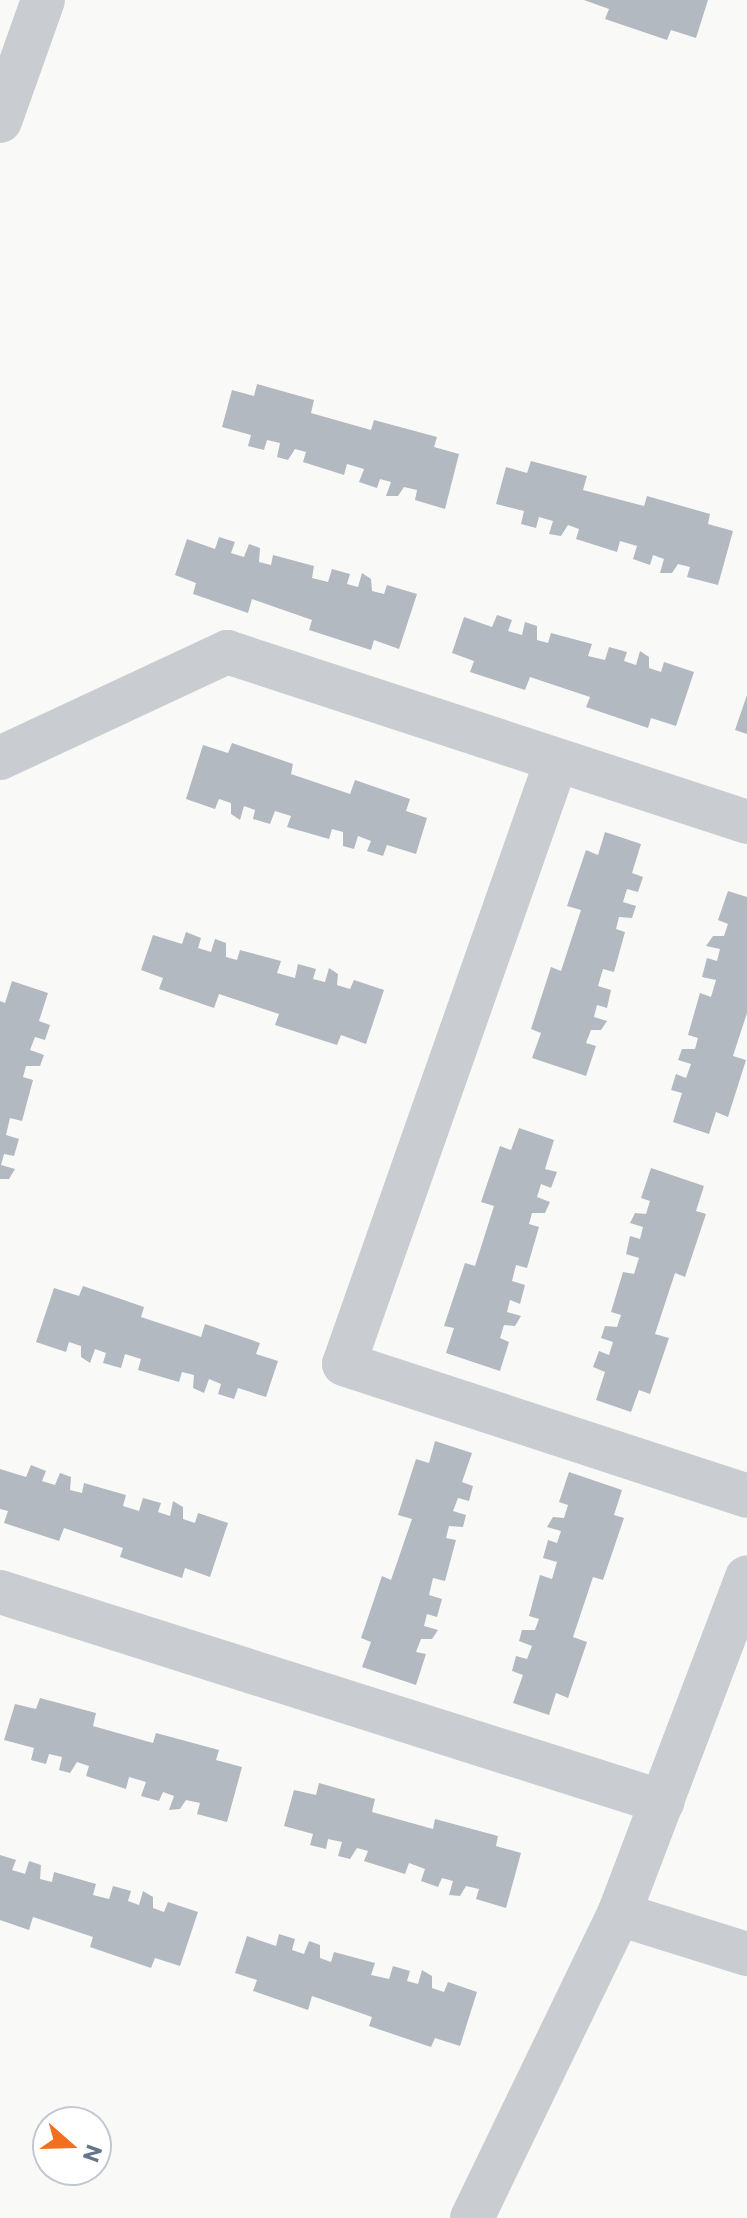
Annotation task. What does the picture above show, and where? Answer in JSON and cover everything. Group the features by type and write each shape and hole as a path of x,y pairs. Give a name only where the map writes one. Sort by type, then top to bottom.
{"street":[{"path":"0,121 43,0"},
{"path":"0,758 227,652 747,822"},
{"path":"556,762 344,1364 747,1496"},
{"path":"472,2218 619,1914 747,1577"},
{"path":"0,1592 663,1802"},
{"path":"619,1914 747,1954"}],"building":[{"path":"584,0 708,0 696,38 671,30 667,40 605,19 609,9"},
{"path":"257,384 314,400 311,413 371,430 374,420 437,437 434,447 459,454 445,509 415,500 417,490 404,487 398,496 386,496 391,482 380,479 377,488 359,482 364,469 347,464 344,475 303,462 306,452 295,449 288,460 277,457 280,443 267,440 264,450 248,446 251,435 222,427 232,390 254,396"},
{"path":"531,461 587,476 583,490 644,506 647,496 710,514 708,524 733,531 718,585 687,577 690,567 678,564 672,573 660,573 664,559 653,555 650,565 633,559 637,546 620,541 617,552 576,539 579,529 568,525 561,536 549,534 553,521 539,517 536,528 521,524 524,511 496,504 506,467 527,473"},
{"path":"219,537 235,542 231,553 244,557 249,544 260,548 259,562 271,565 273,555 314,566 312,578 328,582 332,569 350,574 347,584 358,587 362,573 371,579 372,591 384,594 387,585 417,594 399,649 374,640 371,650 309,630 312,620 252,599 248,613 193,594 196,583 175,575 187,539 215,549"},
{"path":"497,615 512,620 508,631 522,635 525,622 537,626 537,640 548,643 551,633 592,644 588,656 605,660 609,647 627,652 624,661 636,665 640,651 649,657 649,668 661,672 664,662 694,672 676,726 651,718 648,728 586,707 590,697 530,677 525,690 470,672 474,661 452,653 464,617 492,627"},
{"path":"747,695 747,734 735,730"},
{"path":"232,743 293,764 291,774 350,794 355,780 410,799 406,811 427,818 416,854 387,845 383,856 367,851 371,841 358,836 354,849 343,846 343,832 332,829 329,839 287,827 291,816 275,811 270,824 253,819 255,810 244,806 240,820 231,814 231,803 219,799 215,809 186,799 203,745 228,753"},
{"path":"605,832 641,844 632,873 643,877 638,892 627,889 623,902 636,906 632,918 619,917 616,929 625,932 614,972 603,969 598,986 611,990 607,1008 597,1005 594,1017 607,1021 601,1030 591,1030 586,1043 596,1046 586,1076 532,1058 541,1033 531,1029 551,967 561,971 581,910 567,906 586,850 598,855"},
{"path":"728,891 747,897 747,1013 733,1056 746,1060 728,1117 716,1112 709,1134 673,1122 682,1093 671,1090 676,1074 686,1078 691,1064 678,1060 682,1049 695,1049 698,1038 688,1035 700,993 711,997 716,980 702,977 707,958 717,961 720,949 706,946 713,936 724,936 728,924 718,920"},
{"path":"186,932 201,938 198,948 211,952 215,939 226,943 226,957 237,960 240,950 281,961 277,973 295,978 298,964 316,969 313,979 325,982 329,968 338,974 337,985 350,989 354,980 384,990 366,1044 341,1035 337,1045 275,1025 279,1014 219,994 214,1008 159,989 163,978 141,970 153,935 182,944"},
{"path":"12,981 48,993 39,1021 50,1025 45,1040 35,1037 30,1050 44,1055 40,1066 26,1066 23,1077 33,1080 22,1121 10,1118 6,1135 19,1139 14,1156 4,1154 1,1165 15,1169 9,1179 0,1179 0,1001 5,1003"},
{"path":"519,1128 554,1140 545,1169 557,1172 551,1188 541,1184 537,1197 550,1202 545,1213 532,1213 529,1224 539,1227 527,1268 516,1265 512,1281 525,1285 520,1304 510,1300 507,1312 521,1316 515,1326 504,1325 500,1338 509,1342 500,1371 446,1353 454,1328 444,1326 465,1263 475,1266 494,1206 481,1202 500,1146 511,1150"},
{"path":"651,1168 704,1186 696,1211 706,1214 685,1277 675,1273 655,1334 669,1338 650,1394 639,1390 631,1412 596,1400 605,1372 593,1367 599,1351 609,1355 613,1342 601,1338 605,1326 617,1327 621,1315 611,1312 623,1272 634,1274 639,1258 626,1254 630,1236 640,1239 643,1227 630,1223 635,1213 646,1214 650,1201 641,1198"},
{"path":"83,1286 144,1307 141,1317 201,1337 205,1324 260,1343 256,1354 278,1361 266,1397 238,1388 234,1399 218,1394 221,1384 209,1379 204,1393 193,1388 194,1375 182,1372 179,1382 138,1370 141,1359 125,1354 121,1368 103,1363 106,1353 95,1349 90,1363 81,1357 81,1346 69,1342 66,1352 36,1342 54,1288 79,1296"},
{"path":"435,1441 472,1453 462,1482 473,1486 469,1501 458,1498 453,1511 466,1515 463,1527 449,1526 446,1538 456,1540 445,1581 433,1578 429,1595 442,1599 437,1617 427,1614 424,1626 438,1630 432,1639 421,1639 416,1652 426,1654 416,1685 362,1667 371,1642 361,1638 382,1576 391,1580 412,1519 398,1515 416,1459 429,1463"},
{"path":"31,1465 46,1471 42,1481 55,1485 60,1473 71,1477 70,1490 82,1493 84,1483 126,1495 123,1506 139,1511 143,1498 161,1503 158,1512 170,1516 173,1501 183,1507 183,1519 195,1523 198,1513 228,1523 210,1577 185,1568 182,1578 120,1557 123,1548 64,1528 59,1541 4,1523 8,1511 0,1509 0,1469 26,1477"},
{"path":"569,1472 622,1490 614,1515 624,1518 603,1580 593,1577 573,1637 587,1642 568,1698 556,1693 549,1715 513,1703 523,1675 512,1671 516,1656 527,1659 532,1646 519,1641 522,1630 535,1630 539,1619 529,1616 540,1575 552,1579 557,1562 543,1558 548,1540 557,1543 561,1531 547,1527 553,1517 564,1518 568,1505 559,1502"},
{"path":"40,1698 96,1713 93,1726 153,1743 156,1733 219,1750 216,1760 242,1767 227,1822 197,1814 200,1803 186,1800 180,1809 169,1810 174,1796 163,1792 159,1801 141,1796 146,1782 129,1777 126,1789 86,1776 89,1766 77,1762 70,1773 59,1770 62,1757 49,1754 46,1764 31,1760 34,1748 4,1740 15,1704 36,1709"},
{"path":"319,1783 375,1799 372,1812 433,1829 435,1819 498,1836 496,1846 521,1853 506,1908 476,1899 479,1889 466,1886 460,1896 449,1895 453,1881 442,1878 438,1887 421,1881 425,1869 409,1863 405,1874 364,1861 368,1851 357,1848 350,1859 338,1856 342,1842 328,1839 326,1849 310,1845 313,1834 284,1826 294,1790 316,1795"},
{"path":"0,1855 16,1860 12,1870 25,1874 29,1861 41,1865 40,1879 52,1882 54,1872 96,1884 93,1895 109,1899 113,1886 131,1891 128,1901 139,1905 143,1891 153,1897 153,1908 164,1912 168,1902 198,1912 180,1966 155,1958 151,1968 90,1947 93,1937 33,1917 29,1930 0,1920"},
{"path":"279,1934 295,1939 292,1950 304,1954 309,1941 320,1945 320,1958 331,1962 334,1952 375,1963 371,1975 389,1979 393,1966 410,1971 407,1981 418,1984 422,1970 432,1976 432,1988 444,1992 448,1982 477,1992 460,2046 435,2038 431,2047 369,2026 372,2017 312,1996 308,2010 253,1991 257,1980 235,1973 247,1936 276,1946"}]}
